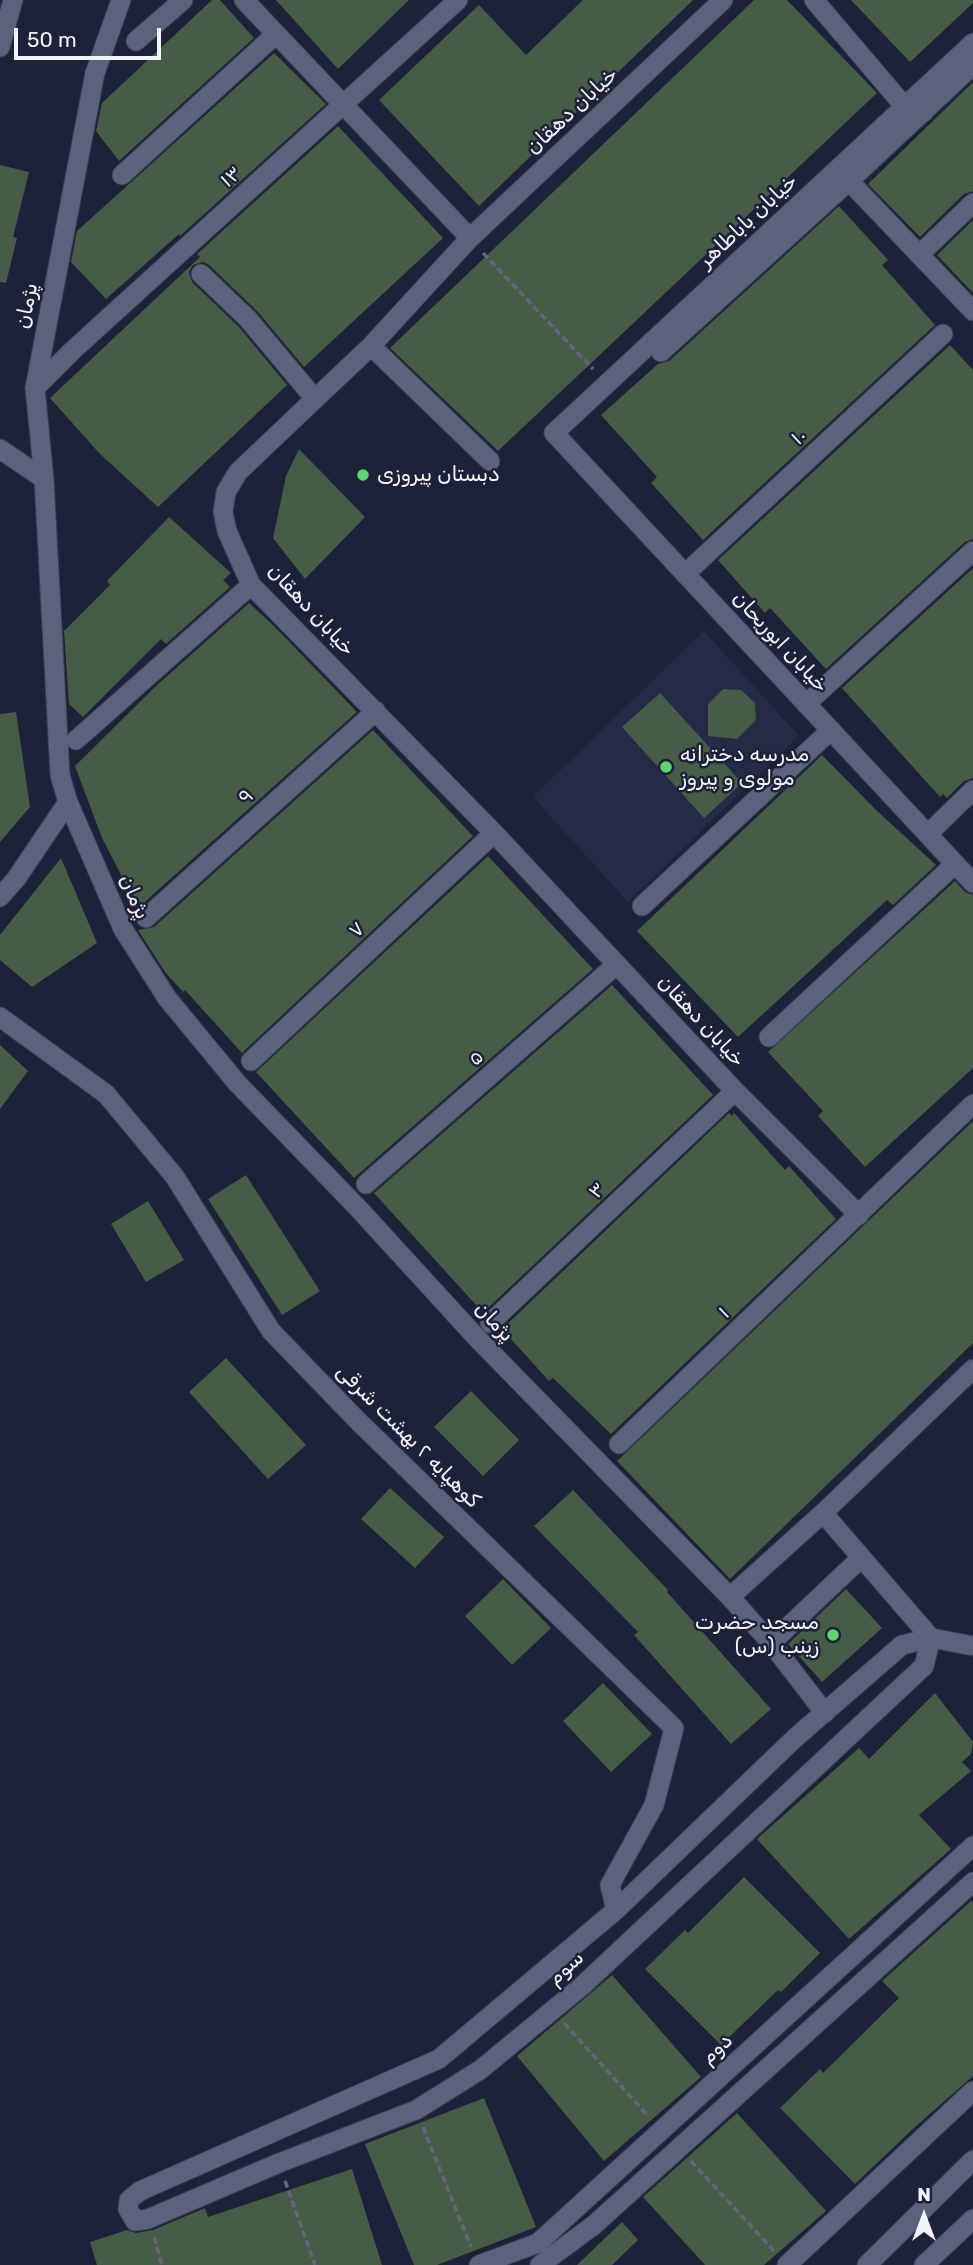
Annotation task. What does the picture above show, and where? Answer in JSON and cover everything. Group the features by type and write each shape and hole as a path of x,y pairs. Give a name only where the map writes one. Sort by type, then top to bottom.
{"street":[{"path":"0,47 13,0"},
{"name":"پژمان","path":"121,0 94,73 35,388 44,479 60,775 68,802 123,929 167,998 237,1083 358,1208 476,1337 730,1597 771,1643 825,1713"},
{"path":"136,41 183,0"},
{"path":"244,0 470,238"},
{"name":"۱۳","path":"35,388 72,351 458,0"},
{"name":"خیابان دهقان","path":"723,0 470,238 371,346 238,472 226,492 223,512 227,531 251,585 495,834 735,1091 859,1215"},
{"path":"814,0 914,110"},
{"path":"122,175 276,34"},
{"name":"خیابان باباطاهر","path":"558,437 849,181 973,43"},
{"name":"خیابان باباطاهر","path":"558,437 607,384 914,110 973,65"},
{"path":"849,181 973,312"},
{"path":"919,255 973,203"},
{"path":"201,274 248,319 314,399"},
{"name":"۱۰","path":"685,574 943,334"},
{"path":"371,346 490,461"},
{"name":"خیابان ابوریحان","path":"558,437 973,883"},
{"path":"0,449 44,479"},
{"path":"806,704 973,551"},
{"path":"76,740 251,585"},
{"name":"۹","path":"146,918 376,711"},
{"path":"642,906 831,730"},
{"path":"928,834 973,790"},
{"path":"0,897 16,879 68,802"},
{"name":"۷","path":"251,1061 495,834"},
{"path":"769,1037 956,864"},
{"name":"۵","path":"366,1184 616,965"},
{"name":"کوهپایه ۲ بهشت شرقی","path":"0,1017 106,1094 175,1177 271,1331 359,1422 674,1728 654,1805 610,1885 615,1910"},
{"name":"۳","path":"490,1323 735,1091"},
{"name":"۱","path":"620,1444 973,1104"},
{"path":"730,1597 823,1513 973,1369"},
{"path":"823,1513 931,1637 973,1646"},
{"path":"771,1643 861,1558"},
{"name":"سوم","path":"931,1637 924,1666 582,1986 480,2070 416,2110 135,2221 128,2209 131,2196 140,2191 439,2059 615,1910 795,1738 825,1713 902,1645 931,1637"},
{"name":"دوم","path":"476,2259 538,2243 973,1846"},
{"path":"540,2265 594,2225 973,1882"},
{"path":"787,2265 973,2091"},
{"path":"867,2265 973,2161"},
{"path":"924,2265 973,2219"}],"path":[{"path":"470,238 607,384"},
{"path":"552,2010 661,2130"},
{"path":"416,2110 476,2259"},
{"path":"679,2148 787,2265"},
{"path":"279,2163 315,2265"}],"shaded area":[{"name":"مدرسه دخترانه مولوی و پیروز","path":"704,631 799,736 628,902 533,797"}],"building":[{"path":"212,0 220,0 254,38 119,161 96,131 102,103"},
{"path":"276,0 409,0 338,69"},
{"path":"583,0 693,0 479,206 379,100 479,5 526,55"},
{"path":"754,0 787,0 877,93 498,451 390,348"},
{"path":"851,0 973,0 973,3 910,62"},
{"path":"274,53 326,104 106,299 71,262 77,231"},
{"path":"973,82 973,191 964,194 920,237 868,184"},
{"path":"338,126 443,238 304,367 257,311 209,265 203,262 193,265 189,272 192,282 239,327 287,385 158,507 99,453 50,398 200,257 197,254"},
{"path":"0,165 29,172 13,237 17,238 6,283 0,282"},
{"path":"839,206 888,260 882,265 935,325 703,540 651,483 657,477 601,415 658,364 669,361"},
{"path":"973,220 973,293 937,255"},
{"path":"950,345 973,370 973,539 965,542 826,669 770,608 765,613 718,560"},
{"path":"299,449 365,517 305,579 273,538 286,476"},
{"path":"169,517 231,573 223,580 230,587 166,644 161,639 83,717 69,704 64,631 110,585 107,581"},
{"path":"973,568 973,778 964,781 947,798 943,794 940,797 842,688"},
{"path":"249,603 357,712 138,908 102,838 75,766 157,685"},
{"path":"723,689 741,690 755,703 756,720 737,739 708,736 708,704"},
{"path":"660,693 742,783 704,818 622,727"},
{"path":"16,712 30,807 0,842 0,714"},
{"path":"373,730 473,836 242,1053 165,972 138,930 154,927"},
{"path":"822,755 936,865 893,905 887,900 738,1037 637,931"},
{"path":"488,856 593,969 354,1178 256,1072"},
{"path":"61,858 97,943 32,987 0,960 0,935"},
{"path":"955,881 965,892 973,895 973,1068 865,1167 818,1116 823,1111 768,1052"},
{"path":"612,985 713,1095 485,1311 480,1304 477,1306 374,1193"},
{"path":"0,1045 28,1071 0,1109"},
{"path":"729,1113 732,1116 734,1113 785,1170 789,1166 836,1219 611,1434 553,1378 549,1381 502,1329"},
{"path":"973,1121 973,1343 730,1579 617,1461"},
{"path":"246,1175 320,1291 282,1315 208,1199"},
{"path":"148,1201 184,1260 146,1282 111,1224"},
{"path":"226,1358 306,1445 268,1479 189,1392"},
{"path":"471,1391 519,1440 483,1476 434,1427"},
{"path":"390,1488 444,1537 415,1568 361,1519"},
{"path":"573,1490 668,1590 771,1709 731,1744 634,1635 638,1632 534,1526"},
{"path":"503,1579 551,1628 512,1665 465,1616"},
{"name":"مسجد حضرت زینب (س)","path":"846,1589 882,1628 822,1682 788,1644"},
{"path":"603,1683 652,1734 611,1772 563,1721"},
{"path":"935,1693 973,1742 971,1754 962,1762 971,1771 919,1815 951,1849 849,1939 757,1839 859,1748 869,1759"},
{"path":"744,1877 820,1953 721,2045 645,1969 685,1930 688,1933"},
{"path":"971,1901 973,2076 855,2184 780,2108 820,2069 823,2073 899,1998 882,1981"},
{"path":"612,1975 701,2077 604,2161 517,2056"},
{"path":"484,2098 536,2227 437,2265 414,2265 365,2144"},
{"path":"737,2113 826,2211 764,2265 705,2265 643,2197"},
{"path":"352,2169 382,2265 97,2265 90,2242 127,2230 136,2233 153,2230 205,2208 208,2217"},
{"path":"622,2222 638,2240 612,2265 577,2265"}],"place":[{"name":"دبستان پیروزی","path":"363,475"},
{"name":"مدرسه دخترانه مولوی و پیروز","path":"666,767"},
{"name":"مسجد حضرت زینب (س)","path":"833,1635"}]}
